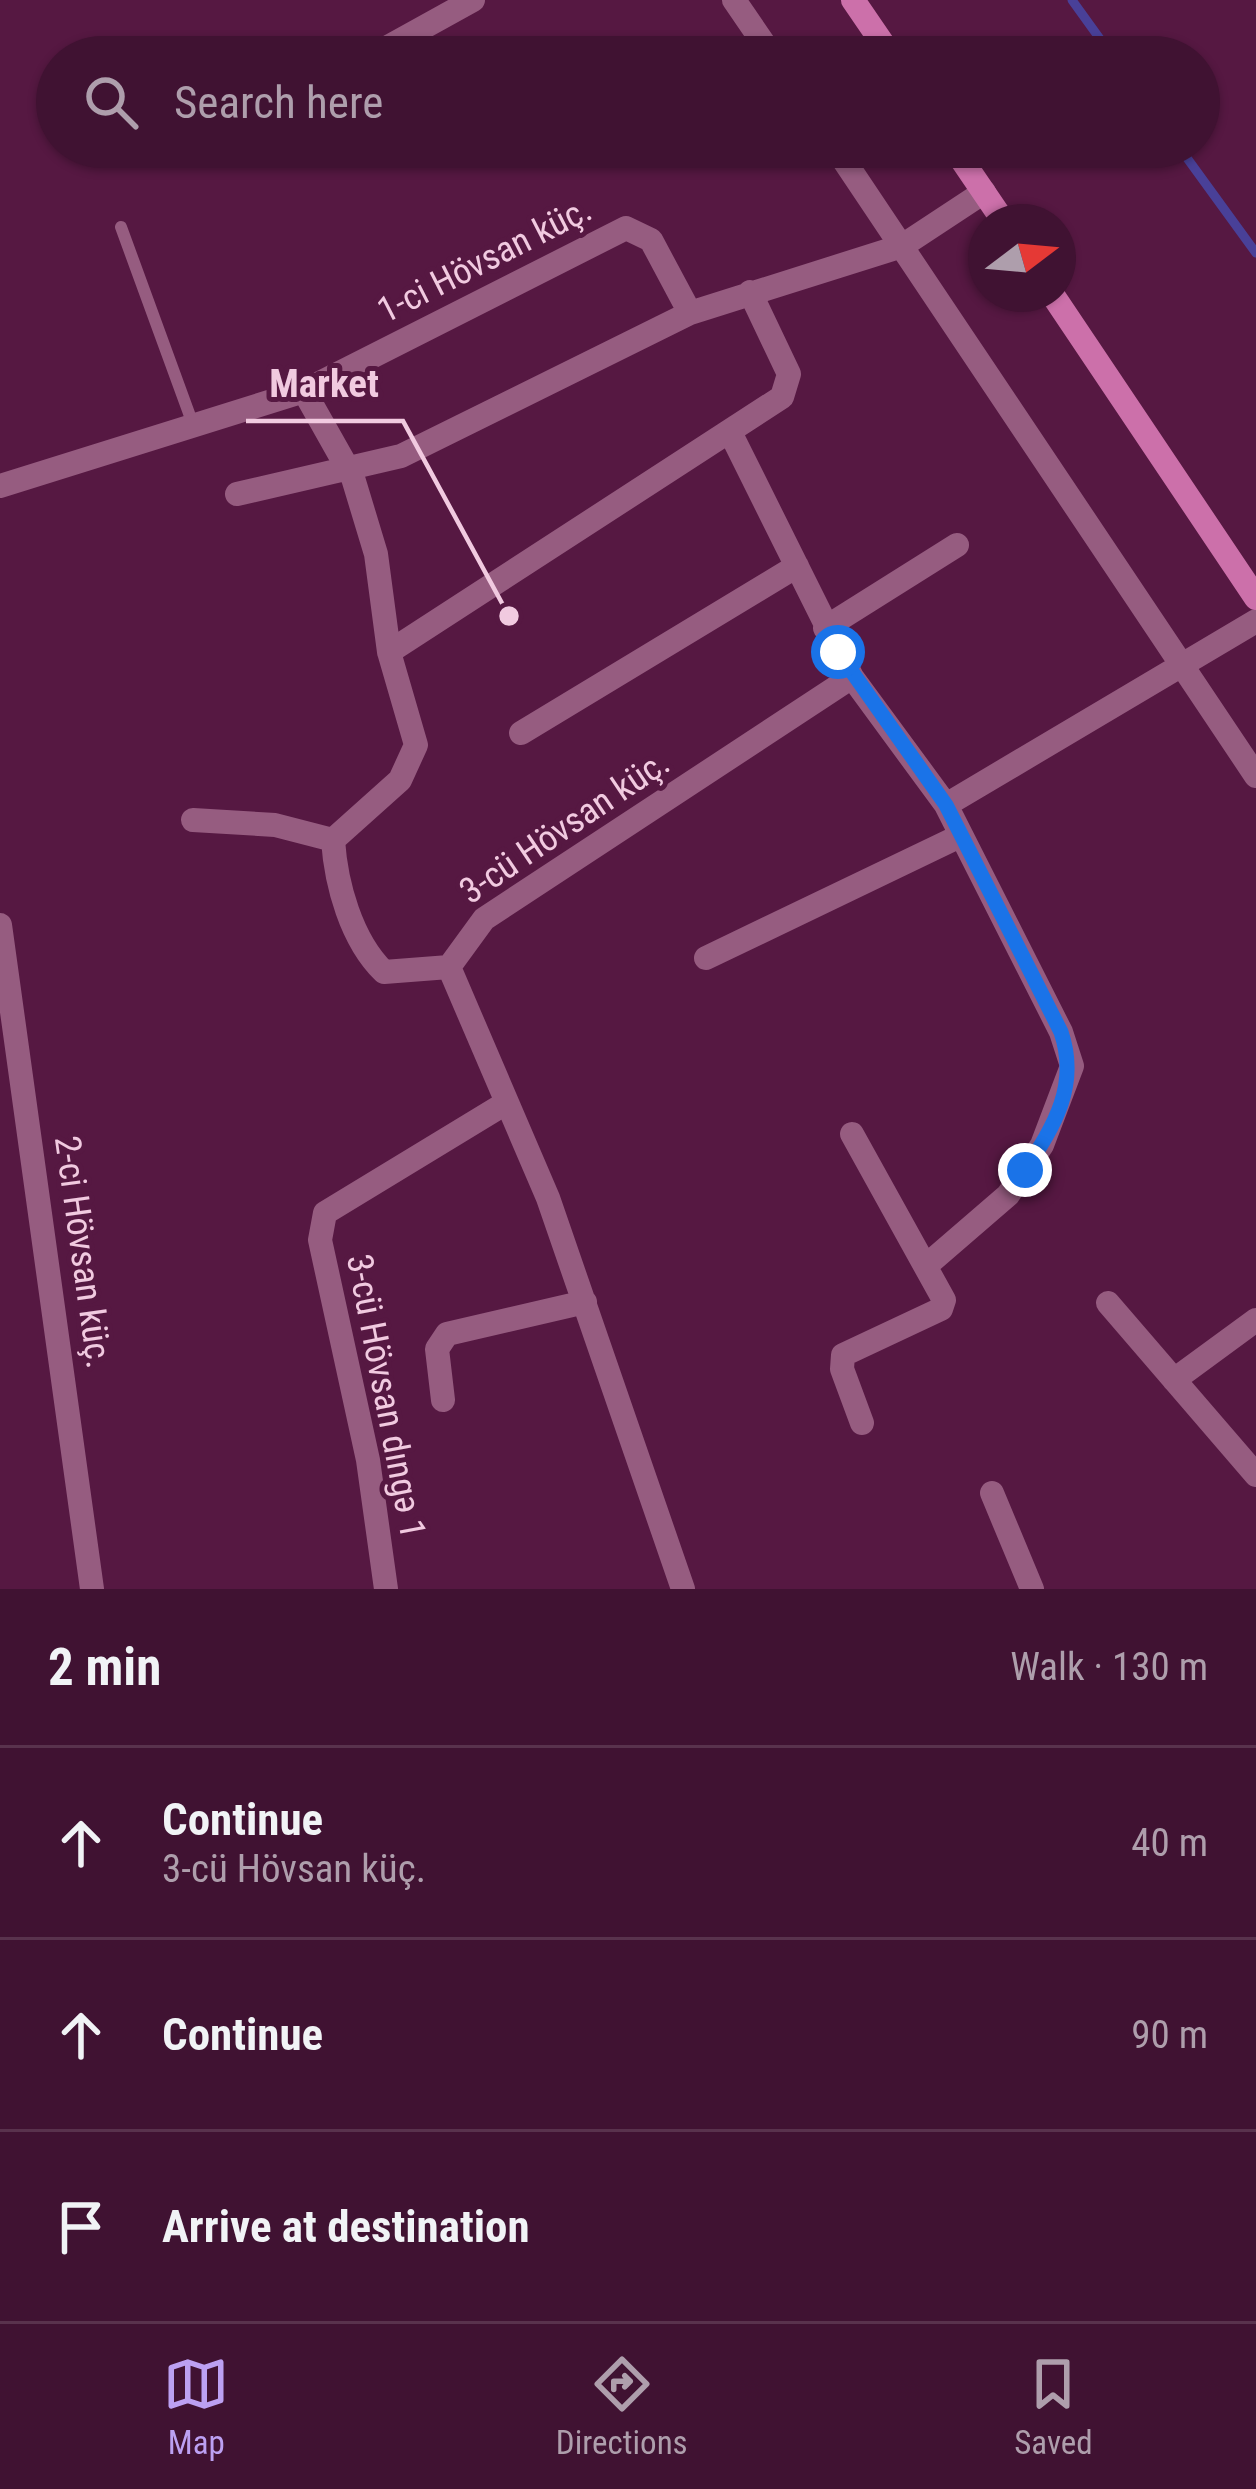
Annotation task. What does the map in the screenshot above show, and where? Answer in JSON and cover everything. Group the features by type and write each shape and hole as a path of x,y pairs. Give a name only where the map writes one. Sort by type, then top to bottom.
{"main road":[{"path":"853,0 878,36"},
{"path":"967,168 992,204"},
{"path":"1064,312 1256,598"}],"street":[{"path":"408,36 473,0"},
{"path":"734,0 759,36"},
{"path":"849,168 1256,776"},
{"path":"237,494 401,456 690,314 902,246 984,192"},
{"name":"1-ci Hövsan küç.","path":"0,486 304,391 626,228 651,239 690,314"},
{"path":"389,652 782,397 788,374 750,292"},
{"path":"304,391 349,471 376,554 389,652 416,745 400,780 333,840"},
{"path":"731,434 852,676 946,805 1061,1032 1072,1066 1042,1144 1008,1195 928,1264"},
{"path":"825,628 957,545"},
{"path":"521,734 797,566"},
{"path":"946,805 1256,621"},
{"name":"3-cü Hövsan küç.","path":"449,967 484,919 852,676"},
{"path":"193,820 274,825 333,840"},
{"path":"706,958 960,836"},
{"path":"333,840 335,876 368,956 384,972 449,967 586,1303 683,1589"},
{"name":"2-ci Hövsan küç.","path":"0,925 74,1432 92,1589"},
{"name":"3-cü Hövsan dıngə 1","path":"386,1589 368,1460 320,1240 325,1214 506,1103"},
{"path":"852,1133 944,1300 941,1309 843,1355 842,1369 862,1423"},
{"path":"443,1400 437,1349 447,1334 586,1303"},
{"path":"1108,1303 1256,1475"},
{"path":"1174,1380 1256,1320"},
{"path":"992,1493 1033,1589"}],"lane":[{"path":"121,227 194,427"}],"waterway":[{"path":"1072,0 1098,36"},
{"path":"1194,168 1256,253"}],"place":[{"name":"Market","path":"509,616"}],"route":[{"path":"838,652 946,805 1061,1032 1072,1066 1067,1087 1025,1170"}]}
